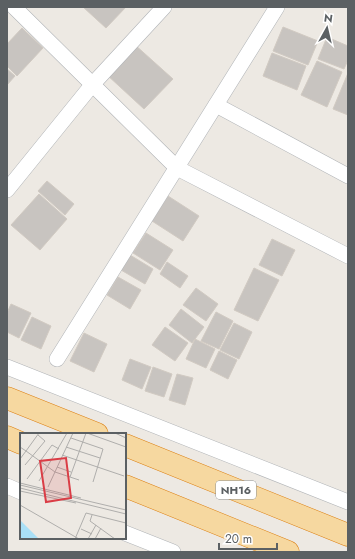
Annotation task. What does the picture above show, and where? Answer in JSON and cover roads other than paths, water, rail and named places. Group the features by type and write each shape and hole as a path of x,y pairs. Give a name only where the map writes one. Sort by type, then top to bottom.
{"highway":[{"path":"7,398 94,433"},
{"path":"7,437 20,443"},
{"name":"NH16","path":"126,445 348,535"},
{"path":"126,486 288,552"}],"street":[{"path":"14,7 177,168 348,256"},
{"path":"7,190 92,85 164,7"},
{"path":"57,359 277,7"},
{"path":"216,105 348,176"},
{"path":"7,367 348,502"},
{"path":"7,486 20,492"},
{"path":"126,533 173,552"}]}
